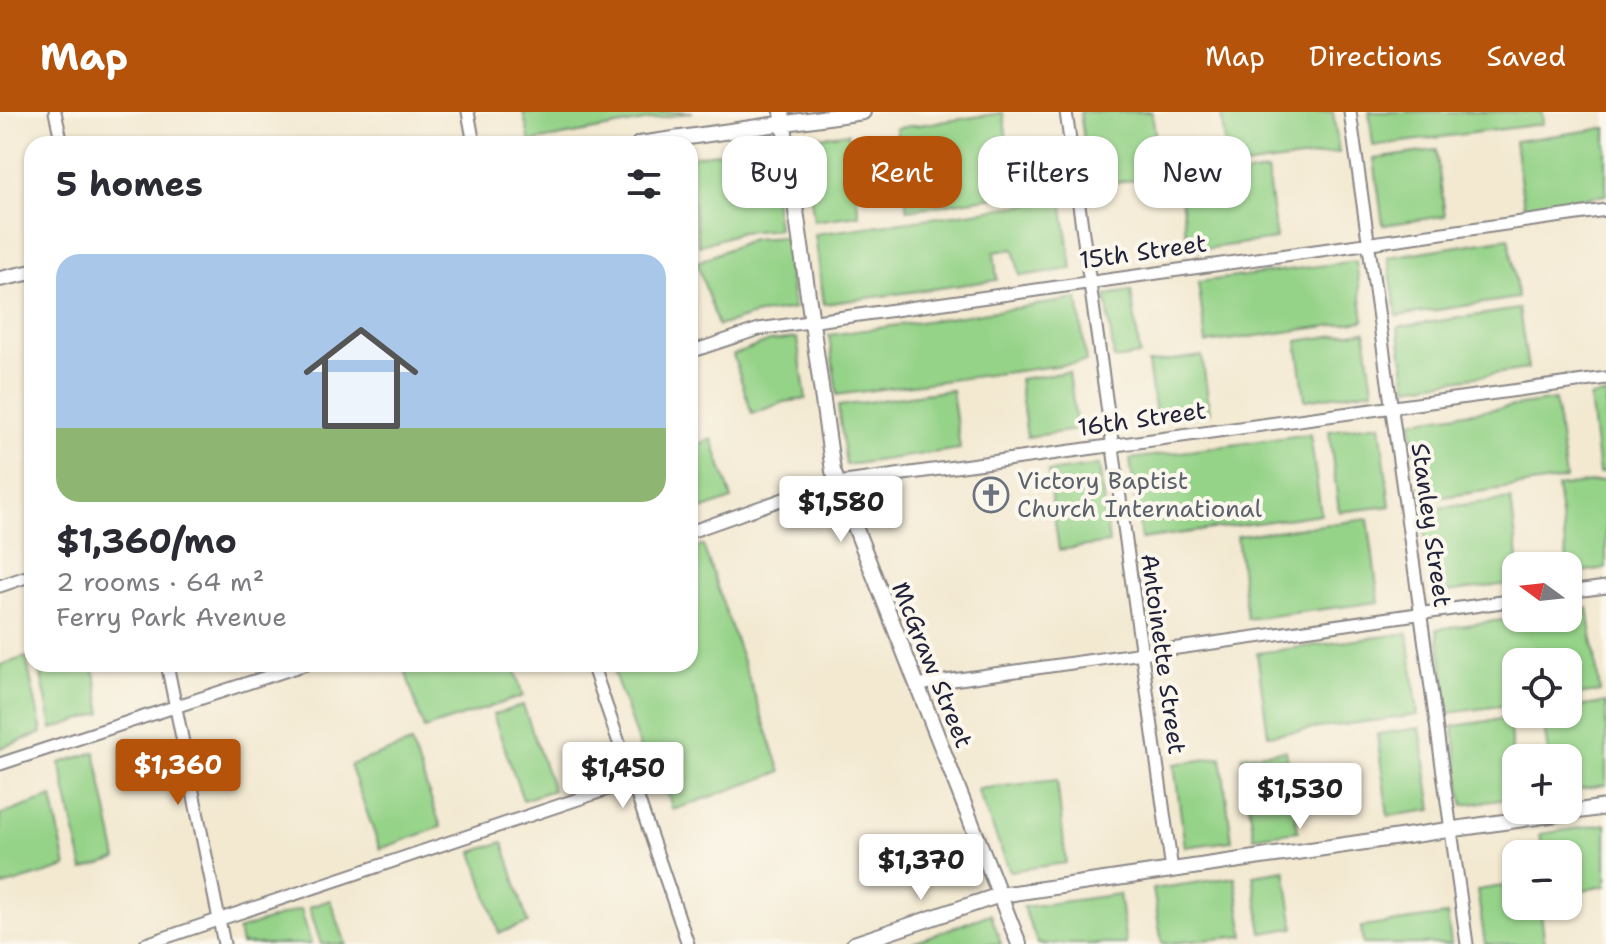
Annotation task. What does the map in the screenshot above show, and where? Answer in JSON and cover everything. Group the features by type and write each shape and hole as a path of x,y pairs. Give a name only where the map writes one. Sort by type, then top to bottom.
{"street":[{"path":"55,112 60,136"},
{"path":"468,112 472,136"},
{"path":"683,136 783,118 863,112"},
{"name":"Antoinette Street","path":"1066,112 1172,870"},
{"name":"Stanley Street","path":"1350,112 1467,944"},
{"name":"McGraw Street","path":"783,118 821,403 838,486 1019,944"},
{"name":"15th Street","path":"698,349 759,329 811,321 1606,210"},
{"path":"0,279 24,274"},
{"name":"16th Street","path":"698,529 823,485 838,486 1112,445 1606,378"},
{"path":"0,586 24,578"},
{"path":"1582,590 1606,587"},
{"path":"917,685 1502,602"},
{"path":"169,672 224,944"},
{"path":"0,764 283,672"},
{"path":"595,672 688,944"},
{"path":"146,944 632,781"},
{"path":"856,944 1000,895 1606,807"}],"green space":[{"path":"523,112 693,112 563,136 529,136"},
{"path":"1080,112 1152,112 1155,136 1134,136 1134,180 1118,182 1118,136 1083,136"},
{"path":"1221,112 1333,112 1339,153 1251,165 1251,136 1224,136"},
{"path":"1369,112 1542,112 1543,124 1373,146"},
{"path":"1003,113 1006,136 978,136 978,199 962,202 962,136 897,136 896,128"},
{"path":"1606,128 1606,195 1524,207 1515,141"},
{"path":"848,133 848,136 843,136 843,208 858,208 859,215 814,221 812,208 827,208 826,136"},
{"path":"1436,150 1445,216 1383,225 1374,159"},
{"path":"722,152 722,208 776,208 778,229 741,232 699,246 698,156"},
{"path":"1267,171 1276,239 1188,251 1182,208 1251,208 1251,173"},
{"path":"1004,208 1063,208 1072,269 1020,276 1014,249 994,252 997,280 824,304 815,234"},
{"path":"784,237 794,309 754,315 718,326 698,262 752,239"},
{"path":"1509,238 1518,298 1397,316 1388,257"},
{"path":"1356,261 1364,321 1206,343 1198,282"},
{"path":"1131,291 1140,355 1114,359 1106,295"},
{"path":"1078,299 1086,362 837,395 829,335"},
{"path":"1519,309 1528,369 1407,387 1398,327"},
{"path":"1365,331 1373,390 1305,400 1297,341"},
{"path":"797,338 806,399 784,402 752,414 733,355 770,341"},
{"path":"1202,356 1210,413 1156,420 1148,363"},
{"path":"1069,372 1077,430 1027,437 1019,379"},
{"path":"952,390 960,449 846,465 838,406"},
{"path":"1606,395 1606,472 1599,473 1590,397"},
{"path":"1555,400 1566,479 1422,500 1411,421"},
{"path":"1380,424 1390,506 1339,512 1329,431"},
{"path":"1310,434 1321,514 1141,539 1130,459"},
{"path":"712,439 732,499 698,511 698,444"},
{"path":"1099,465 1109,543 1059,550 1048,472"},
{"path":"1606,480 1606,568 1582,572 1582,552 1566,552 1557,487"},
{"path":"1511,499 1517,552 1502,552 1502,585 1434,594 1421,510"},
{"path":"1368,519 1379,602 1247,619 1237,536"},
{"path":"703,545 781,772 673,810 664,783 653,786 614,672 698,672 698,547"},
{"path":"1588,608 1600,692 1582,694 1582,648 1502,648 1502,706 1449,713 1437,629 1502,620 1502,632 1582,632 1582,609"},
{"path":"1408,633 1418,715 1268,735 1257,653"},
{"path":"24,658 24,672 29,672 42,733 0,748 0,665"},
{"path":"41,672 94,672 102,713 52,729"},
{"path":"406,672 516,672 523,696 424,729"},
{"path":"1606,703 1606,785 1582,789 1582,744 1547,744 1544,728 1582,728 1582,706"},
{"path":"523,705 553,790 523,800 493,715"},
{"path":"1502,719 1502,728 1510,728 1511,744 1502,744 1502,800 1463,805 1453,726"},
{"path":"1420,728 1432,810 1388,816 1377,734"},
{"path":"411,743 441,827 380,849 350,765"},
{"path":"1286,750 1298,831 1254,837 1242,756"},
{"path":"95,752 117,859 83,870 60,763"},
{"path":"1221,757 1232,841 1185,847 1174,764"},
{"path":"1057,780 1066,863 1010,871 977,789"},
{"path":"52,797 66,867 0,887 0,815"},
{"path":"1606,824 1606,886 1582,890 1582,840 1541,840 1540,834"},
{"path":"503,842 528,923 499,933 473,852"},
{"path":"1285,870 1294,928 1262,933 1253,875"},
{"path":"1235,877 1244,936 1162,944 1153,889"},
{"path":"1502,886 1502,920 1542,920 1545,944 1485,944 1477,890"},
{"path":"1119,894 1126,944 1038,944 1023,907"},
{"path":"330,900 346,944 321,944 309,907"},
{"path":"301,909 311,944 241,944 238,930"},
{"path":"990,914 1001,944 908,944"},
{"path":"1447,915 1451,944 1363,944 1361,927"}],"place":[{"name":"Victory Baptist Church International","path":"991,495"}]}
